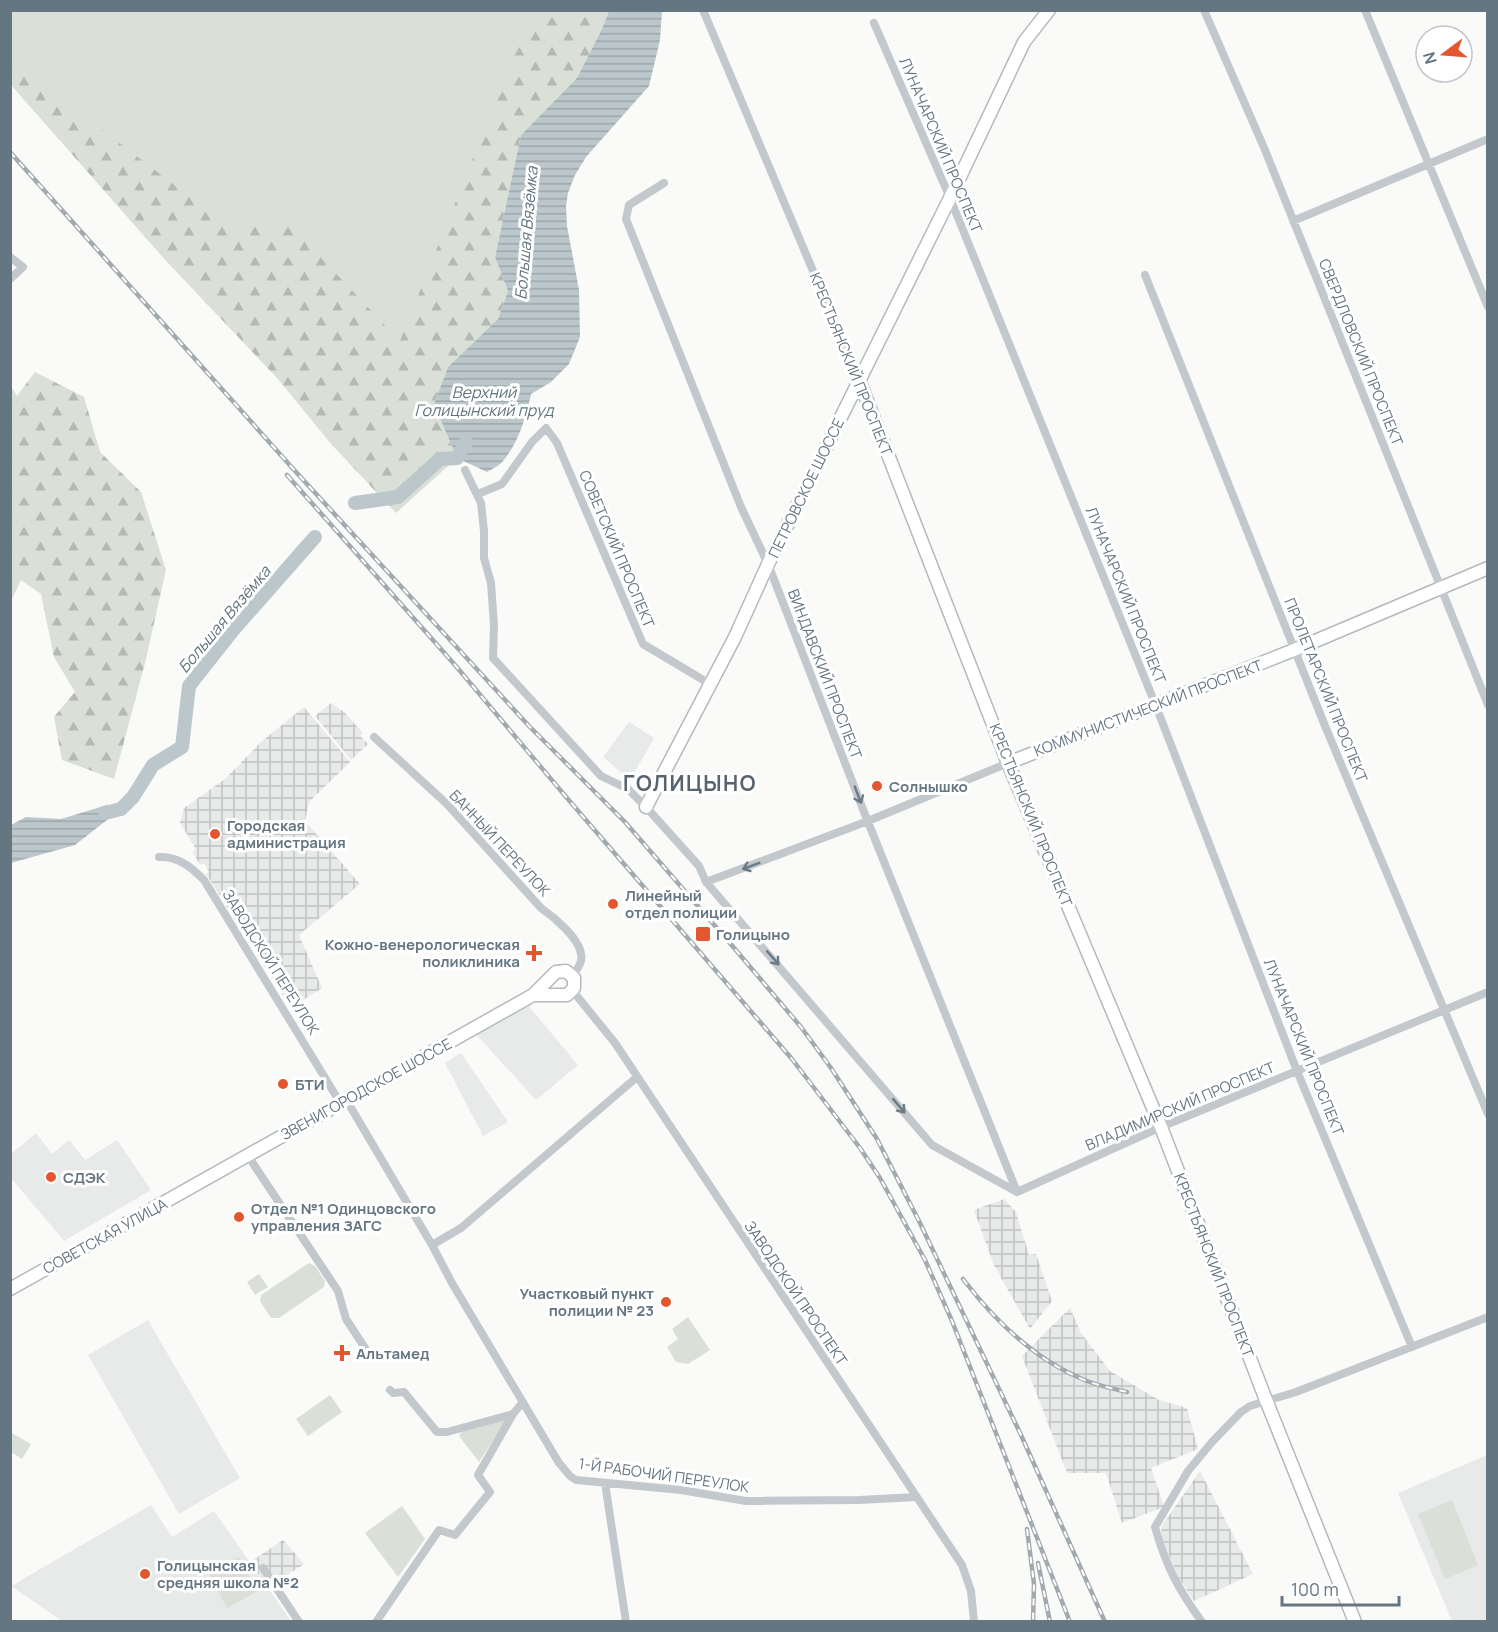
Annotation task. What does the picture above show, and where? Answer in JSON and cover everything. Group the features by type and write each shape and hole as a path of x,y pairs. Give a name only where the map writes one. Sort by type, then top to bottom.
{"street":[{"name":"КРЕСТЬЯНСКИЙ ПРОСПЕКТ","path":"703,10 859,380 1008,763 1161,1127 1266,1400 1355,1622"},
{"name":"ПЕТРОВСКОЕ ШОССЕ","path":"646,807 735,637 768,564 950,198 1024,42 1049,10"},
{"name":"СВЕРДЛОВСКИЙ ПРОСПЕКТ","path":"1204,10 1265,150 1488,705"},
{"path":"1365,10 1488,307"},
{"name":"ЛУНАЧАРСКИЙ ПРОСПЕКТ","path":"874,23 950,198 1156,706 1297,1071 1412,1347"},
{"path":"1293,221 1488,139"},
{"name":"ВИНДАВСКИЙ ПРОСПЕКТ","path":"664,183 629,205 626,219 741,507 768,564 1017,1192"},
{"path":"10,257 23,267 10,279"},
{"name":"ПРОЛЕТАРСКИЙ ПРОСПЕКТ","path":"1144,274 1294,650 1488,1114"},
{"name":"СОВЕТСКИЙ ПРОСПЕКТ","path":"478,494 502,484 532,442 546,428 557,443 643,644 710,684"},
{"path":"465,470 478,494 484,531 484,558 491,583 494,625 493,658 601,776 628,789 646,807 699,866 706,882 932,1145 1017,1192"},
{"name":"КОММУНИСТИЧЕСКИЙ ПРОСПЕКТ","path":"706,882 868,821 1008,763 1156,706 1488,568"},
{"name":"БАННЫЙ ПЕРЕУЛОК","path":"374,737 447,804 542,908 559,921 582,953 580,965 573,976"},
{"name":"ЗАВОДСКОЙ ПЕРЕУЛОК","path":"159,856 173,858 186,864 204,880 344,1102"},
{"path":"561,970 573,976 575,983 567,995 533,995 554,973 561,970"},
{"path":"551,977 550,987 557,994"},
{"name":"ЗАВОДСКОЙ ПРОСПЕКТ","path":"572,990 604,1028 962,1565 971,1591 974,1622"},
{"name":"ВЛАДИМИРСКИЙ ПРОСПЕКТ","path":"1017,1192 1161,1127 1488,992"},
{"name":"ЗВЕНИГОРОДСКОЕ ШОССЕ","path":"200,1184 533,995"},
{"path":"432,1245 461,1228 637,1077"},
{"name":"1-Й РАБОЧИЙ ПЕРЕУЛОК","path":"344,1102 432,1245 452,1283 559,1463 570,1476 576,1480 681,1490 746,1501 916,1497"},
{"path":"248,1156 338,1291 346,1319 365,1348"},
{"name":"СОВЕТСКАЯ УЛИЦА","path":"10,1289 200,1184"},
{"path":"1202,1622 1173,1579 1163,1557 1155,1527 1188,1471 1241,1412 1266,1400 1296,1392 1488,1317"},
{"path":"390,1390 393,1393 404,1392 437,1432 447,1432 513,1414"},
{"path":"376,1622 439,1530 455,1535 490,1492 478,1475 513,1414 523,1402"},
{"path":"605,1483 626,1622"},
{"path":"263,1568 299,1622"}],"shaded area":[{"path":"331,703 344,712 363,733 360,736 368,744 351,760 315,716"},
{"path":"304,707 350,762 309,802 305,821 360,884 299,935 322,988 291,1008 206,874 209,872 204,863 200,865 192,852 196,849 180,823 184,808 225,779 261,742"},
{"path":"629,722 654,738 630,780 603,757"},
{"path":"527,1004 578,1065 536,1100 475,1033"},
{"path":"461,1053 508,1122 483,1136 445,1063"},
{"path":"36,1133 52,1154 69,1140 85,1160 117,1140 151,1190 64,1241 11,1178 11,1154"},
{"path":"1004,1199 1016,1212 1029,1255 1036,1254 1052,1301 1030,1329 994,1265 974,1210"},
{"path":"1070,1308 1081,1333 1110,1371 1159,1400 1187,1408 1198,1449 1151,1468 1164,1507 1122,1523 1106,1473 1067,1473 1022,1356"},
{"path":"148,1320 240,1478 179,1514 88,1355"},
{"path":"1487,1455 1487,1621 1452,1621 1398,1493"},
{"path":"1200,1471 1253,1574 1194,1601 1177,1575 1162,1537 1161,1527"},
{"name":"Голицынская средняя школа №2","path":"151,1505 172,1537 214,1511 291,1621 62,1621 11,1586"},
{"path":"283,1540 304,1564 268,1588 250,1562"}],"green space":[{"path":"10,11 609,11 577,78 521,135 495,257 508,291 498,319 448,367 434,404 457,458 396,513 332,445 277,378 167,262 11,85"},
{"path":"10,11 540,11 513,58 400,341 286,221 224,223 11,60"},
{"path":"35,372 84,397 100,452 141,492 166,570 145,663 114,779 62,760 54,717 75,692 54,657 41,594 21,580 11,601 11,386 17,396"},
{"path":"309,1263 315,1266 325,1281 324,1287 279,1318 271,1318 260,1301 261,1295"},
{"path":"259,1274 268,1287 255,1295 247,1282"},
{"path":"688,1317 710,1350 688,1364 676,1362 667,1347 678,1339 672,1329"},
{"path":"330,1395 342,1412 308,1436 296,1419"},
{"path":"503,1420 505,1422 479,1462 459,1436 462,1431"},
{"path":"10,1432 31,1444 22,1459 11,1452"},
{"path":"1452,1500 1478,1565 1445,1579 1418,1514"},
{"path":"402,1506 425,1539 398,1577 365,1533"},
{"path":"239,1557 258,1591 227,1608 209,1574"}],"water":[{"name":"Верхний Голицынский пруд","path":"609,11 662,11 660,40 649,86 586,157 568,193 567,226 579,290 580,337 569,364 551,382 531,394 518,438 509,454 501,463 487,472 457,458 434,404 448,367 498,319 508,291 495,257 521,135 577,78"},
{"path":"107,805 121,809 75,845 11,863 11,825 26,817 61,819"}],"waterway":[{"name":"Большая Вязёмка","path":"355,503 398,497 440,459 457,458 466,442"},
{"name":"Большая Вязёмка","path":"105,813 121,809 133,797 153,765 182,747 189,686 234,629 315,537"}],"railway":[{"path":"10,152 296,472 529,726 625,822 801,1027 831,1068 877,1139 919,1221 1021,1435 1105,1622"},
{"path":"287,475 455,665 792,1059 860,1148 880,1178 925,1260 952,1321 1070,1622"},
{"path":"963,1279 1003,1324 1051,1363 1087,1381 1127,1392"},
{"path":"1027,1529 1034,1584 1033,1622"},
{"path":"1038,1563 1050,1622"}],"place":[{"name":"Солнышко","path":"877,786"},
{"name":"Городская администрация","path":"215,834"},
{"name":"Линейный отдел полиции","path":"613,904"},
{"name":"Голицыно","path":"703,934"},
{"name":"Кожно-венерологическая поликлиника","path":"534,953"},
{"name":"БТИ","path":"283,1084"},
{"name":"СДЭК","path":"51,1177"},
{"name":"Отдел №1 Одинцовского управления ЗАГС","path":"239,1217"},
{"name":"Участковый пункт полиции № 23","path":"666,1302"},
{"name":"Альтамед","path":"342,1353"},
{"name":"Голицынская средняя школа №2","path":"145,1574"}],"district":[{"name":"ГОЛИЦЫНО","path":"690,783"}]}
